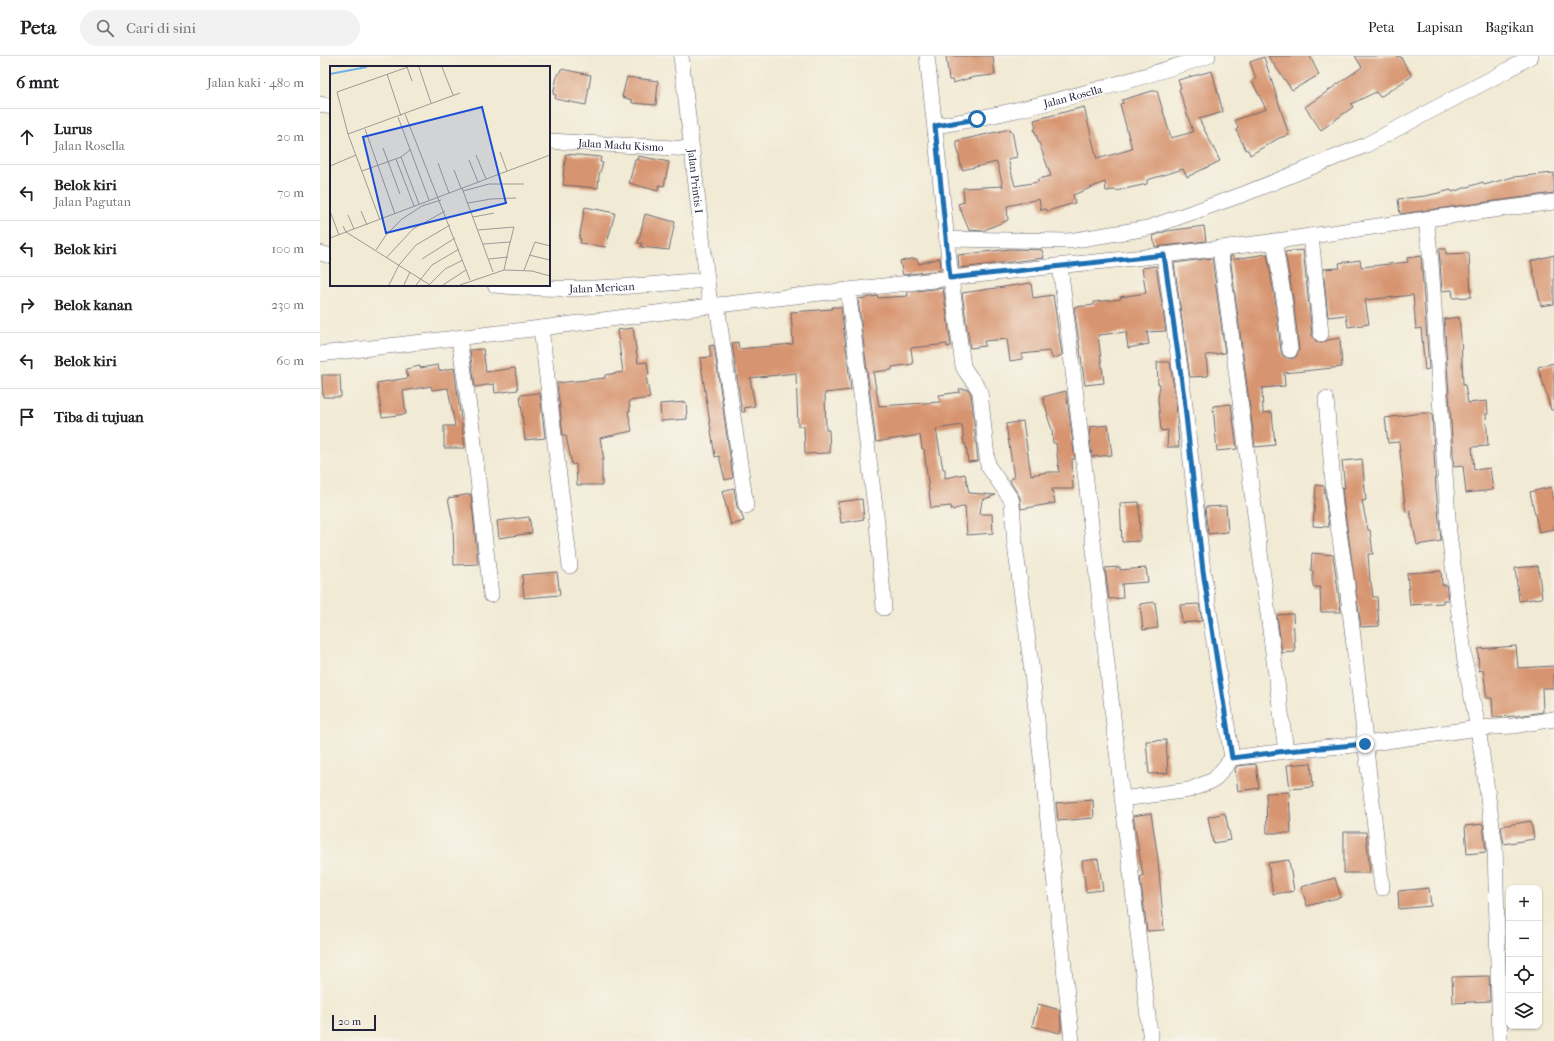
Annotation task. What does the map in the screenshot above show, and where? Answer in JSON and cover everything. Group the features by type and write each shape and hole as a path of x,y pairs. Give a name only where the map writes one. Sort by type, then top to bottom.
{"street":[{"name":"Jalan Printis I","path":"681,56 707,280 714,306 746,506"},
{"path":"927,56 950,278 964,369 978,386 980,392 988,466 1011,499 1012,503 1015,545 1030,656 1072,1041"},
{"name":"Jalan Rosella","path":"935,126 977,119 1057,101 1208,56"},
{"path":"947,239 1069,241 1148,228 1244,194 1366,145 1506,71 1531,56"},
{"path":"320,104 330,107"},
{"name":"Jalan Madu Kismo","path":"550,142 692,149"},
{"path":"320,354 950,278 1164,255 1311,236 1426,218 1554,202"},
{"path":"1426,218 1432,269 1450,533 1465,662 1478,728 1495,846 1500,1041"},
{"path":"1311,236 1321,334"},
{"path":"1274,241 1284,299 1290,350"},
{"path":"1220,248 1286,751"},
{"path":"320,253 330,256"},
{"path":"1164,255 1184,397 1203,571 1232,758"},
{"path":"1060,266 1085,464 1096,580 1110,679 1114,732 1151,1041"},
{"name":"Jalan Merican","path":"508,286 561,290 627,287 707,280"},
{"path":"848,290 877,524 884,608"},
{"path":"541,328 570,566"},
{"path":"459,338 473,435 491,595"},
{"path":"1326,399 1335,506 1347,585 1382,888"},
{"path":"1122,799 1189,790 1214,780 1232,758 1286,751 1365,744 1478,728 1513,726 1554,719"}],"building":[{"path":"946,56 993,56 995,75 974,77 953,83 952,80 949,80"},
{"path":"1268,56 1310,56 1319,75 1292,90"},
{"path":"1355,56 1400,56 1412,76 1380,97 1376,92 1351,104 1353,107 1321,130 1305,107 1362,67"},
{"path":"1264,57 1289,135 1279,138 1250,155 1236,130 1238,128 1235,120 1266,109 1252,81 1256,79 1250,62"},
{"path":"561,69 591,75 586,105 555,99 556,95 553,94 558,73 560,73"},
{"path":"1212,71 1223,112 1199,119 1220,161 1187,177 1183,169 1147,180 1147,184 1116,191 1106,191 1105,182 1073,195 1075,203 1047,211 1046,209 1041,210 1039,199 1007,206 1008,220 982,231 969,230 958,204 964,202 963,188 1003,186 997,162 962,170 956,141 1010,129 1012,131 1017,157 1008,159 1015,186 1038,182 1038,179 1051,176 1034,129 1036,128 1034,120 1084,107 1097,159 1132,149 1120,104 1123,103 1122,100 1152,91 1157,91 1171,138 1193,132 1179,89 1181,88 1178,80"},
{"path":"627,77 658,81 656,105 632,103 632,100 622,97"},
{"path":"566,154 601,157 600,162 603,163 599,175 598,188 563,185"},
{"path":"638,156 669,162 664,186 659,185 658,191 629,183 635,160 637,160"},
{"path":"1554,173 1554,193 1400,214 1398,199 1426,196 1451,190 1452,192 1483,182 1484,185 1513,177"},
{"path":"585,207 615,213 606,247 580,243 581,239 579,239"},
{"path":"645,214 675,222 669,250 641,247 642,243 638,243"},
{"path":"1204,226 1206,241 1155,247 1153,236 1167,231"},
{"path":"1010,249 1042,250 1044,258 959,268 958,255"},
{"path":"1439,249 1446,249 1446,254 1469,253 1471,297 1453,298 1452,290 1442,291"},
{"path":"1303,250 1312,335 1317,342 1322,343 1328,340 1340,338 1342,367 1284,373 1285,386 1262,388 1263,413 1272,412 1275,445 1255,447 1230,256 1233,256 1234,259 1267,254 1275,300 1281,351 1283,356 1291,359 1296,357 1299,349 1293,298 1285,252"},
{"path":"1554,255 1554,304 1541,306 1531,261"},
{"path":"1421,256 1429,369 1425,370 1421,328 1416,329 1413,295 1365,300 1369,324 1348,327 1346,315 1328,317 1323,269 1340,268 1339,263 1360,260 1361,267 1408,262 1407,258"},
{"path":"940,258 941,270 903,275 900,261 917,259 919,264"},
{"path":"1212,258 1225,353 1206,355 1208,376 1190,377 1174,263"},
{"path":"1156,266 1166,331 1147,332 1149,344 1128,348 1126,332 1098,335 1104,383 1085,385 1074,307 1094,305 1094,302 1121,299 1120,297 1146,293 1142,268"},
{"path":"1031,283 1033,298 1053,295 1062,355 1053,359 1049,351 1022,354 1022,359 1010,361 1007,339 984,341 985,346 970,348 962,293"},
{"path":"943,288 951,346 947,347 947,344 911,348 913,364 892,367 892,370 873,372 879,406 940,402 939,395 960,392 959,389 968,389 971,394 978,461 968,462 962,425 936,429 943,469 945,469 945,478 965,474 969,493 996,495 982,500 980,514 992,514 993,533 967,535 965,506 952,510 951,506 931,508 924,449 922,449 920,435 876,442 858,299 878,296 878,298 908,296 907,292"},
{"path":"832,307 841,307 851,390 825,393 826,430 829,430 830,453 805,454 804,426 798,426 796,373 750,378 755,406 744,408 745,412 742,412 732,343 738,342 739,349 793,344 791,312 832,309"},
{"path":"1459,317 1463,385 1465,385 1468,403 1487,401 1488,414 1486,414 1488,446 1472,447 1474,470 1490,468 1493,490 1466,493 1463,466 1454,467 1444,319"},
{"path":"633,328 638,363 647,362 649,375 646,376 650,398 629,401 630,411 628,411 632,431 600,438 604,460 602,460 602,485 577,485 576,464 572,465 566,436 563,436 557,383 605,378 605,375 623,372 617,330"},
{"path":"714,345 733,478 725,480 719,456 715,457 700,358 711,357 709,346"},
{"path":"483,349 486,372 515,368 518,390 495,393 494,384 475,387 470,350"},
{"path":"1157,362 1170,362 1176,402 1179,447 1167,447 1168,430 1161,431 1158,399 1160,384 1158,384"},
{"path":"1554,363 1554,410 1551,410 1538,367"},
{"path":"438,365 439,371 454,368 465,448 444,448 444,426 455,426 448,388 432,390 431,386 403,391 406,414 382,417 377,383 408,378 406,369 420,366 420,368"},
{"path":"322,375 340,375 341,397 323,397"},
{"path":"1066,391 1075,459 1072,459 1073,489 1052,489 1055,503 1021,509 1020,497 1010,479 1014,478 1006,424 1023,421 1031,475 1059,472 1056,443 1053,443 1052,430 1043,397"},
{"path":"540,393 545,438 525,440 520,395"},
{"path":"686,402 687,419 661,421 660,404"},
{"path":"1231,404 1237,449 1217,451 1213,406"},
{"path":"1432,413 1436,490 1441,541 1417,545 1410,511 1406,512 1399,442 1388,443 1385,418"},
{"path":"1108,425 1112,455 1092,457 1089,427"},
{"path":"1362,459 1366,500 1362,501 1368,530 1370,530 1373,554 1368,554 1370,582 1373,597 1377,597 1379,626 1361,627 1344,505 1342,487 1345,488 1342,461"},
{"path":"1316,485 1324,486 1329,527 1313,526"},
{"path":"1551,487 1554,500 1554,529 1539,532 1530,492"},
{"path":"734,488 737,507 744,521 731,525 722,491"},
{"path":"471,494 478,564 454,565 453,523 448,498"},
{"path":"862,499 864,519 841,523 838,502"},
{"path":"1139,502 1140,541 1122,542 1120,503"},
{"path":"1226,506 1228,532 1208,534 1205,507"},
{"path":"529,517 532,533 499,538 497,521"},
{"path":"1312,553 1333,555 1341,612 1321,612 1320,587 1313,587 1313,571 1311,571"},
{"path":"1538,566 1542,598 1519,601 1515,568"},
{"path":"1120,567 1120,570 1146,568 1148,582 1122,584 1123,598 1109,599 1105,568"},
{"path":"1441,571 1442,585 1446,585 1448,600 1443,600 1443,603 1410,605 1407,573"},
{"path":"557,572 560,595 524,598 522,575"},
{"path":"1155,602 1158,628 1143,630 1140,604"},
{"path":"1199,604 1202,621 1182,623 1180,605"},
{"path":"1293,614 1295,652 1282,653 1277,615"},
{"path":"1516,646 1518,668 1554,666 1554,688 1542,688 1543,712 1517,716 1493,717 1492,698 1487,698 1483,670 1479,671 1478,649"},
{"path":"1166,740 1168,773 1149,774 1146,741"},
{"path":"1311,763 1313,787 1290,789 1287,765"},
{"path":"1256,764 1259,788 1238,791 1235,769 1237,766"},
{"path":"1289,792 1291,833 1267,833 1266,793"},
{"path":"1093,800 1094,818 1058,821 1056,803"},
{"path":"1151,813 1158,859 1164,930 1147,931 1140,877 1143,876 1133,816"},
{"path":"1225,813 1231,840 1213,843 1208,817"},
{"path":"1531,821 1534,839 1504,844 1501,826"},
{"path":"1483,824 1486,852 1467,854 1465,826"},
{"path":"1344,832 1366,832 1370,873 1344,873"},
{"path":"1098,859 1103,890 1086,892 1082,861"},
{"path":"1289,860 1294,891 1273,894 1268,863"},
{"path":"1335,878 1341,897 1307,906 1301,887"},
{"path":"1429,888 1431,906 1399,909 1398,891"},
{"path":"1489,976 1490,1001 1453,1003 1452,977"},
{"path":"1038,1004 1060,1010 1060,1033 1032,1026"}],"route":[{"path":"977,119 935,126 950,278 1164,255 1184,397 1208,612 1232,758 1286,751 1365,744"}]}
